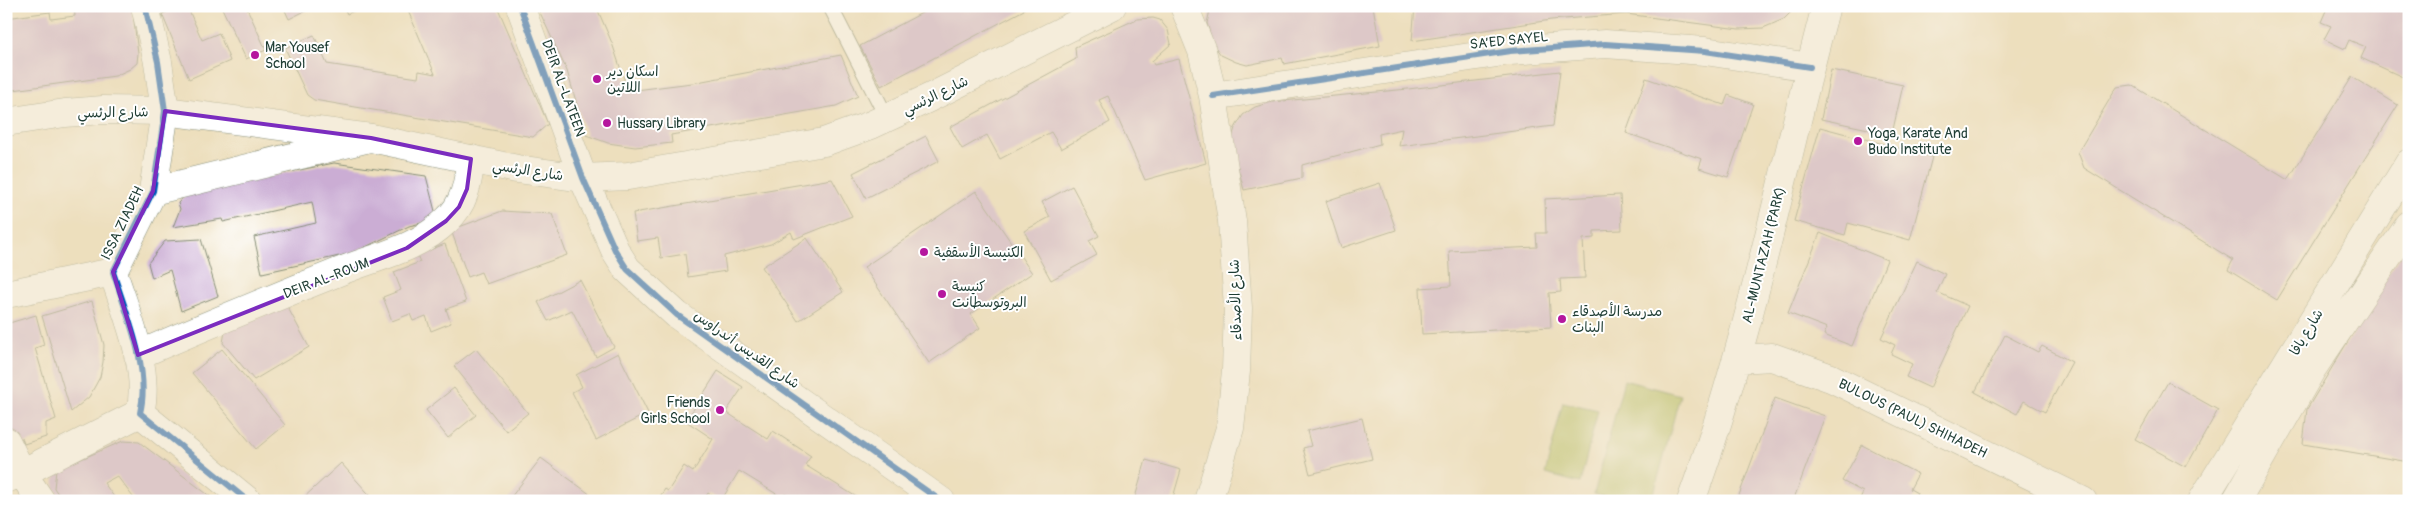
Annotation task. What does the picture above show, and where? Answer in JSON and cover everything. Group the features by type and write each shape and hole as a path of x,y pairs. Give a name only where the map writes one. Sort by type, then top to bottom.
{"street":[{"name":"ISSA ZIADEH","path":"140,413 144,393 138,355 113,272 153,191 165,111 158,62 145,6"},
{"name":"DEIR AL-LATEEN","path":"520,6 583,178"},
{"name":"شارع الأصدقاء","path":"1184,6 1202,52 1213,96 1232,221 1238,308 1236,371 1230,428 1208,501"},
{"name":"AL-MUNTAZAH (PARK)","path":"1692,501 1717,430 1738,358 1826,6"},
{"name":"شارع الرئسي","path":"6,122 65,113 103,110 165,111 371,138 517,169 583,178 637,174 776,152 824,142 887,118 1108,7"},
{"name":"SA’ED SAYEL","path":"1213,96 1510,51 1604,44 1705,51 1810,67"},
{"path":"153,191 371,138"},
{"name":"DEIR AL-ROUM","path":"138,355 344,269 407,248 446,221 459,207 467,189 471,159"},
{"name":"شارع يافا","path":"2202,501 2409,163"},
{"name":"شارع القديس أندراوس","path":"583,178 615,250 628,269 677,315 942,501"},
{"name":"شارع يافا","path":"2236,501 2312,369 2409,225"},
{"path":"6,294 113,272"},
{"name":"BULOUS (PAUL) SHIHADEH","path":"1738,358 1772,357 1830,378 2083,501"},
{"path":"14,476 140,413 248,501"},
{"path":"6,441 14,476 41,501"}],"lane":[{"path":"830,6 887,118"}],"highlighted area":[{"path":"165,111 371,138 471,159 467,189 459,207 446,221 407,248 138,355 113,272 153,191"}],"green space":[{"path":"1624,380 1680,395 1652,501 1618,501 1594,494"},
{"path":"1563,402 1598,410 1580,483 1545,474"}],"building":[{"path":"74,6 132,6 138,53 137,63 130,69 115,76 6,91 6,18 50,12 51,19 75,16"},
{"path":"181,6 187,6 202,40 219,33 230,61 189,79 162,14"},
{"path":"221,6 246,6 266,50 246,59"},
{"path":"283,6 308,6 309,9 289,19"},
{"path":"343,6 365,6 347,14"},
{"path":"406,6 497,6 548,124 533,137 314,100 307,95 285,48 314,35 327,64 418,78 419,71 435,74"},
{"path":"537,6 596,6 612,43 628,91 692,83 841,55 858,96 836,106 671,135 672,143 635,147 608,143 586,135 567,71"},
{"path":"935,6 1022,6 1024,10 881,86 860,46"},
{"path":"1211,6 1373,6 1380,46 1284,64 1282,58 1247,65 1221,55 1213,44 1207,23"},
{"path":"1415,6 1797,6 1784,19 1763,28 1739,29 1626,14 1551,20 1412,41"},
{"path":"2328,6 2409,6 2409,74 2407,79 2361,58 2366,47 2349,40 2345,49 2324,39 2331,26 2321,22"},
{"path":"1153,18 1160,20 1168,30 1171,44 1152,61 1154,65 1179,59 1206,163 1145,180 1108,96 1099,100 1110,122 1061,149 1051,132 1000,159 987,135 962,149 950,127 1076,59 1075,47 1137,19"},
{"path":"1831,70 1903,85 1892,134 1821,119"},
{"path":"1560,71 1553,126 1399,146 1402,129 1379,134 1380,144 1302,165 1302,178 1244,190 1231,141 1235,128 1243,115 1255,107 1272,102 1408,89"},
{"path":"2352,77 2398,105 2277,300 2228,270 2233,260 2084,168 2078,152 2117,87 2132,85 2288,180"},
{"path":"1646,78 1724,105 1728,95 1753,104 1728,177 1699,168 1702,159 1626,133"},
{"path":"1820,127 1932,157 1910,240 1848,223 1845,235 1794,221"},
{"path":"926,136 939,161 866,198 853,173"},
{"path":"334,163 426,176 437,219 409,226 353,253 262,273 254,237 316,223 312,202 223,222 222,219 173,227 180,209 178,203 187,193"},
{"path":"832,179 852,216 794,239 791,232 771,244 724,256 726,271 688,277 685,254 661,258 658,238 637,241 633,213"},
{"path":"1380,183 1396,230 1341,248 1326,201"},
{"path":"1072,186 1099,236 1089,241 1097,255 1051,280 1024,231 1050,217 1042,202"},
{"name":"كنيسة البروتوسطانت","path":"976,191 1032,273 971,314 980,328 929,363 864,267"},
{"path":"1620,195 1622,230 1594,231 1594,238 1583,239 1585,278 1560,279 1561,292 1549,293 1551,327 1422,334 1420,288 1451,286 1449,251 1537,247 1536,233 1546,233 1545,199"},
{"path":"502,211 552,214 567,255 486,284 481,272 468,277 451,230"},
{"path":"1820,233 1887,260 1852,346 1824,335 1827,328 1788,313"},
{"path":"807,238 843,292 798,321 762,267"},
{"path":"201,239 218,296 181,311 170,270 152,278 148,263 165,241"},
{"path":"2409,240 2409,462 2303,444 2307,409"},
{"path":"445,244 466,302 446,309 451,323 431,331 426,316 413,321 410,314 392,321 383,297 401,290 394,272 420,262 417,255"},
{"path":"1917,261 1945,274 1937,292 1968,306 1930,388 1906,377 1912,364 1891,354 1895,345 1881,338"},
{"path":"580,280 614,347 596,357 572,310 548,321 538,302"},
{"path":"92,301 104,345 103,362 100,377 89,397 71,412 42,316"},
{"path":"287,306 309,347 254,380 223,343 225,331"},
{"path":"36,315 44,345 35,348 56,419 46,423 46,437 24,444 22,438 14,440 6,416 6,324"},
{"path":"2005,335 2038,352 2042,346 2072,362 2045,412 2024,401 2017,414 1975,392"},
{"path":"222,349 285,425 256,449 192,373"},
{"path":"476,349 528,413 506,431 454,366"},
{"path":"618,353 648,413 596,440 572,392 582,387 576,375"},
{"path":"718,371 743,387 726,412 768,439 773,431 811,456 805,465 863,501 796,501 785,494 783,498 739,471 721,501 708,493 703,501 657,501 665,489 668,491 684,466 693,472 713,439 686,421"},
{"path":"2168,382 2218,410 2186,467 2135,439"},
{"path":"454,388 476,415 448,438 426,410"},
{"path":"1775,398 1825,416 1793,501 1746,501 1738,498"},
{"path":"1362,418 1372,459 1310,474 1303,448 1311,446 1307,431"},
{"path":"123,441 139,442 215,500 136,501 117,476 104,483 117,501 63,501 54,488 56,470"},
{"path":"1862,445 1918,474 1910,489 1917,493 1913,501 1859,501 1863,492 1842,481"},
{"path":"541,458 591,495 587,501 508,501"},
{"path":"1146,460 1181,470 1172,501 1134,501"},
{"path":"341,463 375,501 300,501"}],"cycle path":[{"path":"145,6 158,62 165,111 153,191 113,272 136,341 140,360 143,396 140,413 248,501"},
{"path":"520,6 583,178 615,250 627,269 677,315 941,501"},
{"path":"1213,96 1510,51 1605,44 1705,51 1810,67"}],"place":[{"name":"Mar Yousef School","path":"255,55"},
{"name":"اسكان دير اللاتين","path":"597,79"},
{"name":"Hussary Library","path":"607,123"},
{"name":"Yoga, Karate And Budo Institute","path":"1858,141"},
{"name":"الكنيسة الأسقفية","path":"924,252"},
{"name":"كنيسة البروتوسطانت","path":"942,294"},
{"name":"مدرسة الأصدقاء البنات","path":"1562,319"},
{"name":"Friends Girls School","path":"720,410"}]}
